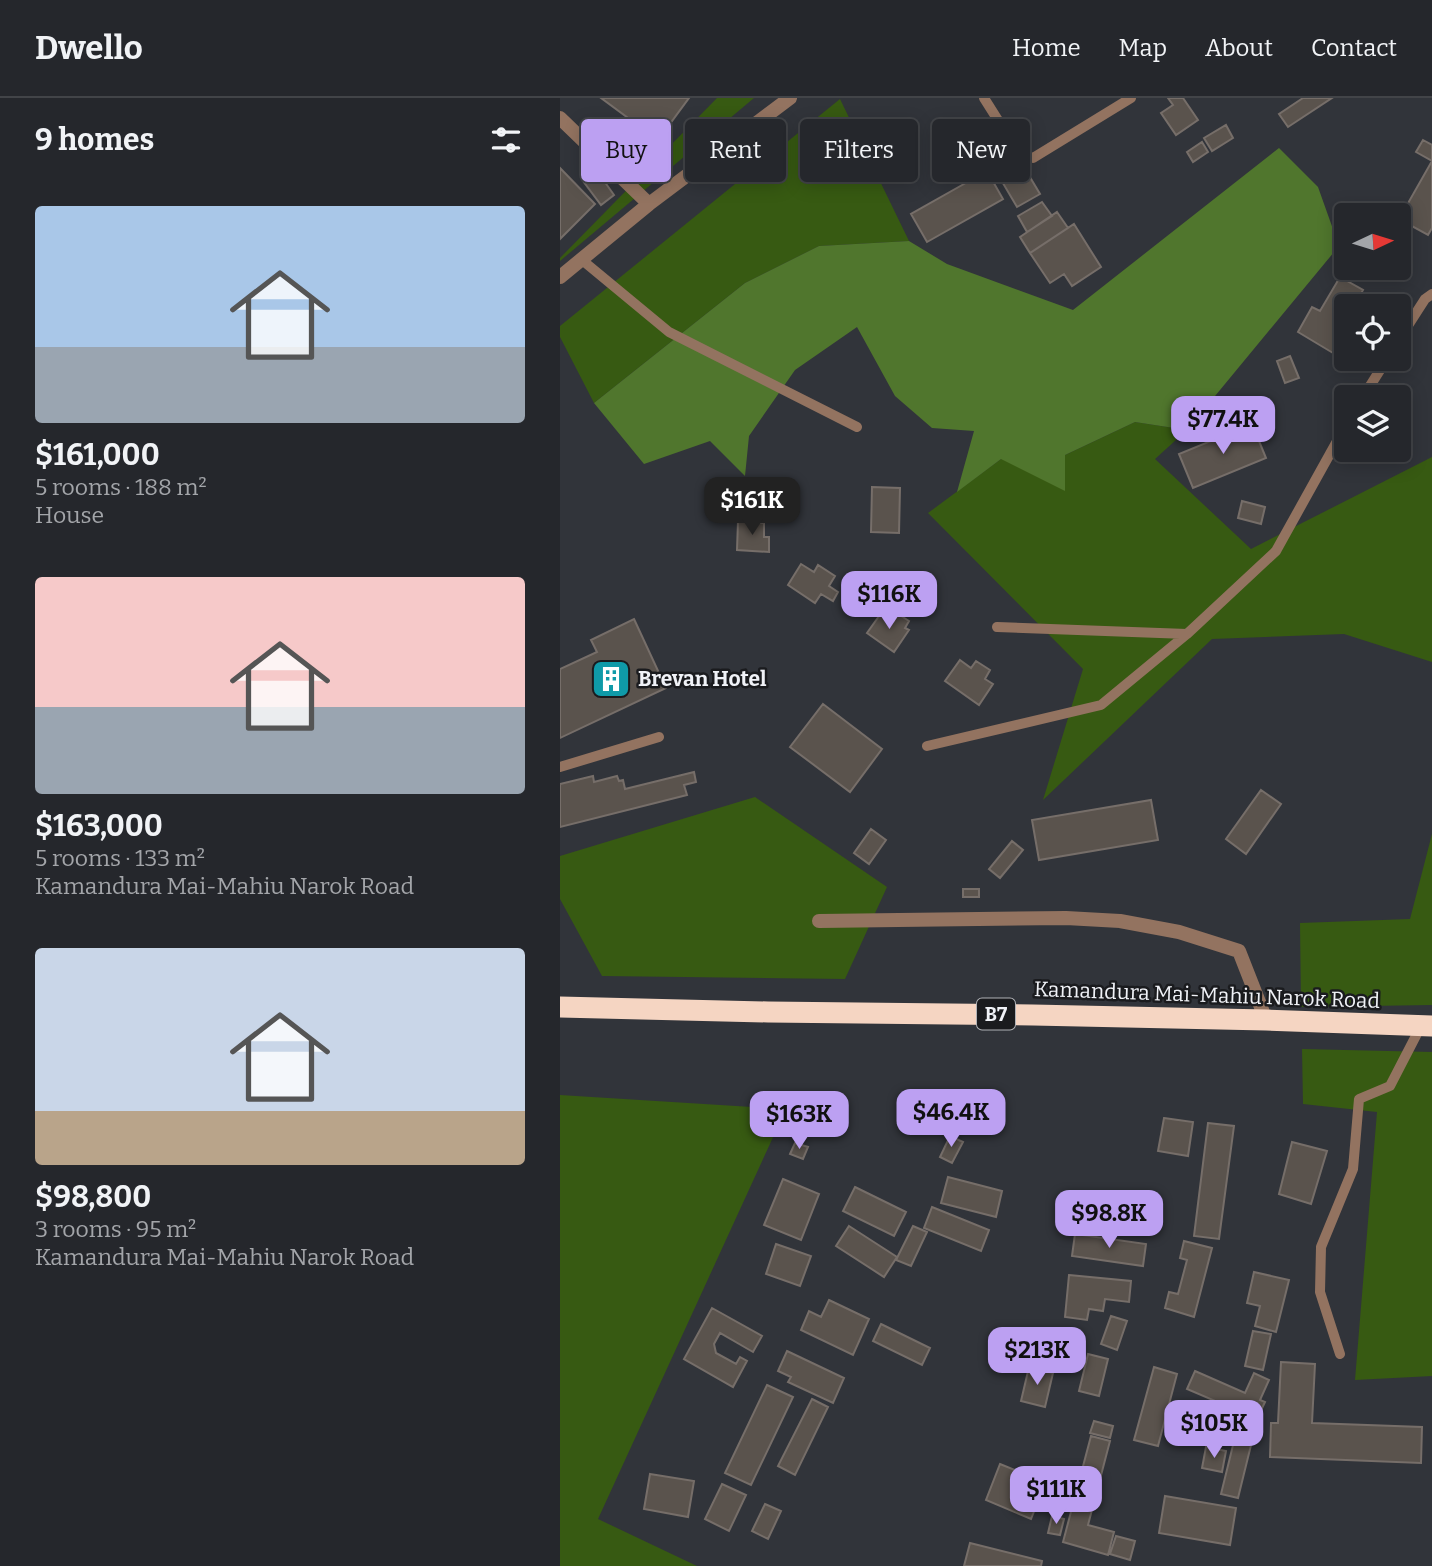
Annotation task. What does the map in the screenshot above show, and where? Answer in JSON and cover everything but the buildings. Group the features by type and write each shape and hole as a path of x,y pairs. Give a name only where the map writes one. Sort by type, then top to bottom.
{"highway":[{"name":"Kamandura Mai-Mahiu Narok Road","path":"563,1002 1426,1026"}],"street":[{"path":"560,277 649,204 790,98"},
{"path":"560,118 649,204"},
{"path":"819,921 1066,918 1120,921 1179,932 1238,951 1266,1020"}],"lane":[{"path":"984,98 1020,155 1033,158 1131,98"},
{"path":"582,260 669,332 858,427"},
{"path":"1411,321 1432,293"},
{"path":"927,746 1101,705 1187,634 1276,551 1334,447"},
{"path":"997,627 1187,634"},
{"path":"560,767 659,737"},
{"path":"1340,1354 1320,1292 1321,1247 1353,1169 1359,1099 1390,1086 1426,1026"}],"green space":[{"path":"717,98 754,98 729,119 696,119"},
{"path":"840,99 850,119 815,119"},
{"path":"685,131 685,156 671,168 671,145"},
{"path":"800,131 800,182 880,182 909,241 819,246 745,283 594,403 560,337 560,326 738,182 786,182 786,143"},
{"path":"1279,148 1318,187 1334,232 1334,252 1187,430 1135,422 1065,455 1065,491 1001,459 957,492 974,431 932,428 895,396 857,327 795,370 749,436 745,476 710,441 644,464 594,403 745,283 819,246 909,241 947,264 1073,310"},
{"path":"635,182 654,182 560,261"},
{"path":"1135,422 1187,430 1155,459 1251,549 1432,457 1432,662 1344,634 1212,639 1043,800 1083,669 928,513 1001,459 1065,455"},
{"path":"755,797 887,887 845,979 602,976 560,899 560,856"},
{"path":"1432,834 1432,1005 1301,1007 1300,923 1410,919"},
{"path":"1302,1049 1432,1052 1432,1376 1355,1380 1377,1112 1303,1104"},
{"path":"560,1095 786,1109 598,1519 697,1566 560,1566"}],"place":[{"name":"Brevan Hotel","path":"611,679"}]}
